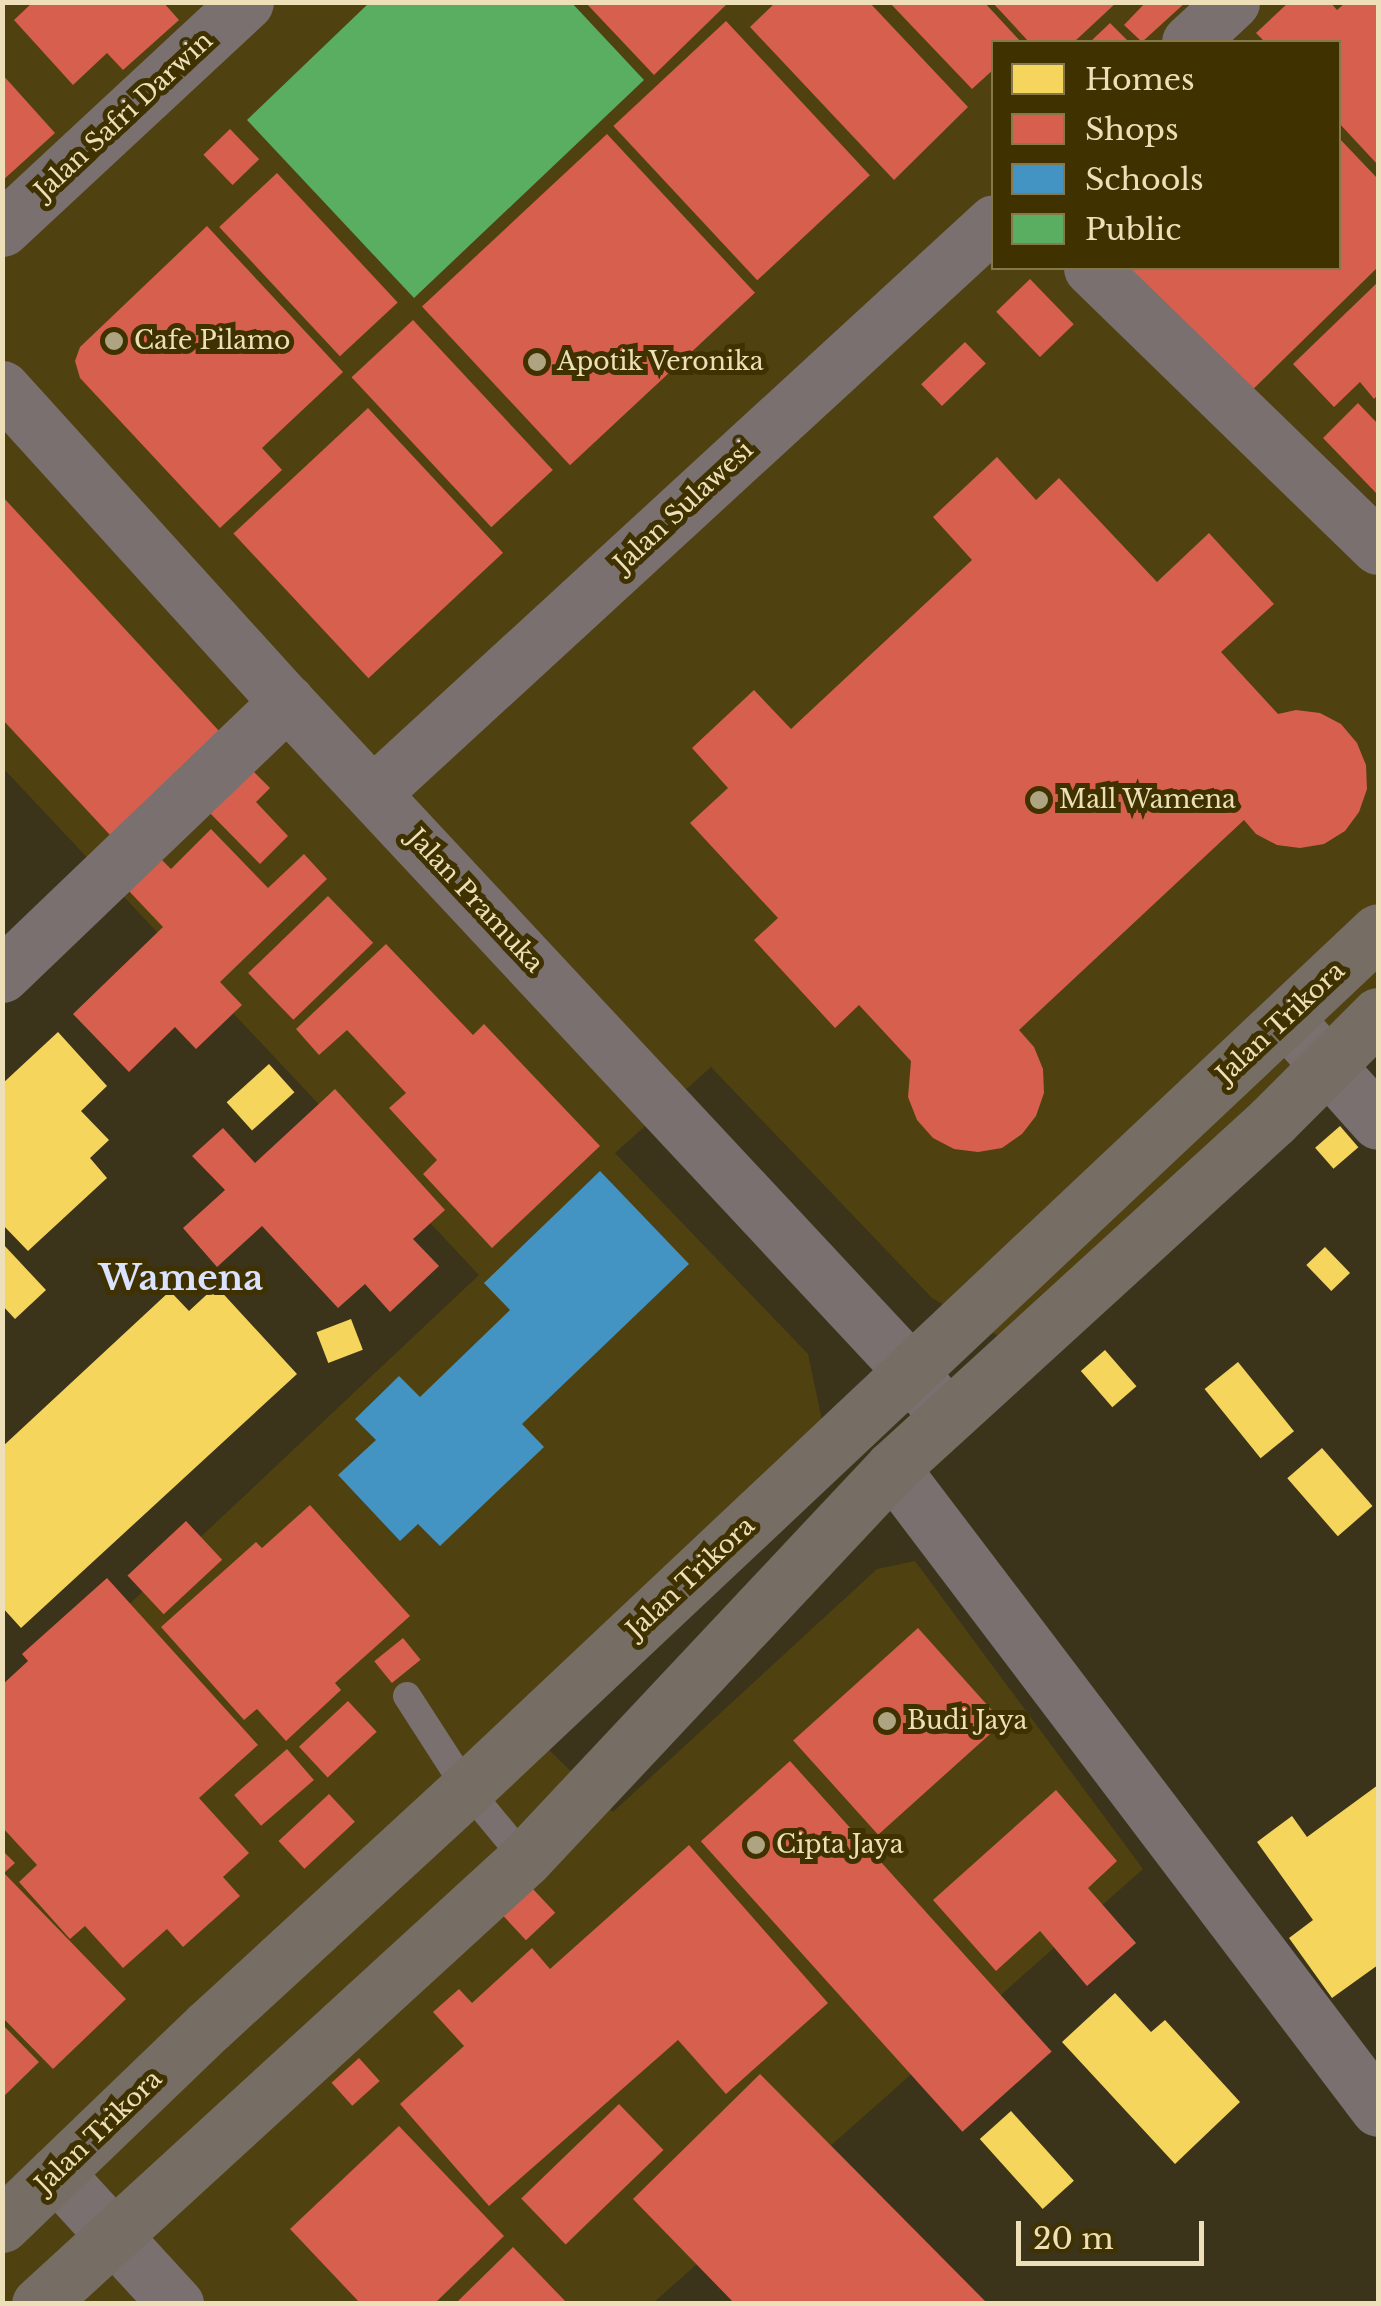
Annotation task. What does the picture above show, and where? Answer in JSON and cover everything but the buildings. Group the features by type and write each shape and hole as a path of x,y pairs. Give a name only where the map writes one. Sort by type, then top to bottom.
{"highway":[{"name":"Jalan Trikora","path":"2,2225 1378,931"},
{"path":"40,2304 525,1859 892,1468 1330,1064 1378,1015"}],"street":[{"name":"Jalan Safri Darwin","path":"2,229 246,2"},
{"path":"1191,40 1232,2"},
{"name":"Jalan Sulawesi","path":"374,792 991,225"},
{"path":"1092,270 1378,547"},
{"name":"Jalan Pramuka","path":"2,388 288,702 912,1372 945,1416"},
{"path":"2,975 288,702"},
{"path":"1286,1019 1378,1122"},
{"path":"892,1468 1378,2109"},
{"path":"56,2173 176,2304"}],"lane":[{"path":"407,1696 467,1789 525,1859"}],"shaded area":[{"path":"3,3 1378,3 1378,999 1012,1344 932,1298 711,1067 615,1153 808,1354 823,1425 513,1715 613,1812 877,1569 915,1561 1143,1869 653,2303 3,2303 3,1723 479,1275 3,768"}],"place":[{"name":"Cafe Pilamo","path":"114,341"},
{"name":"Apotik Veronika","path":"537,362"},
{"name":"Mall Wamena","path":"1039,800"},
{"name":"Budi Jaya","path":"887,1721"},
{"name":"Cipta Jaya","path":"756,1845"}],"district":[{"name":"Wamena","path":"181,1278"}]}
